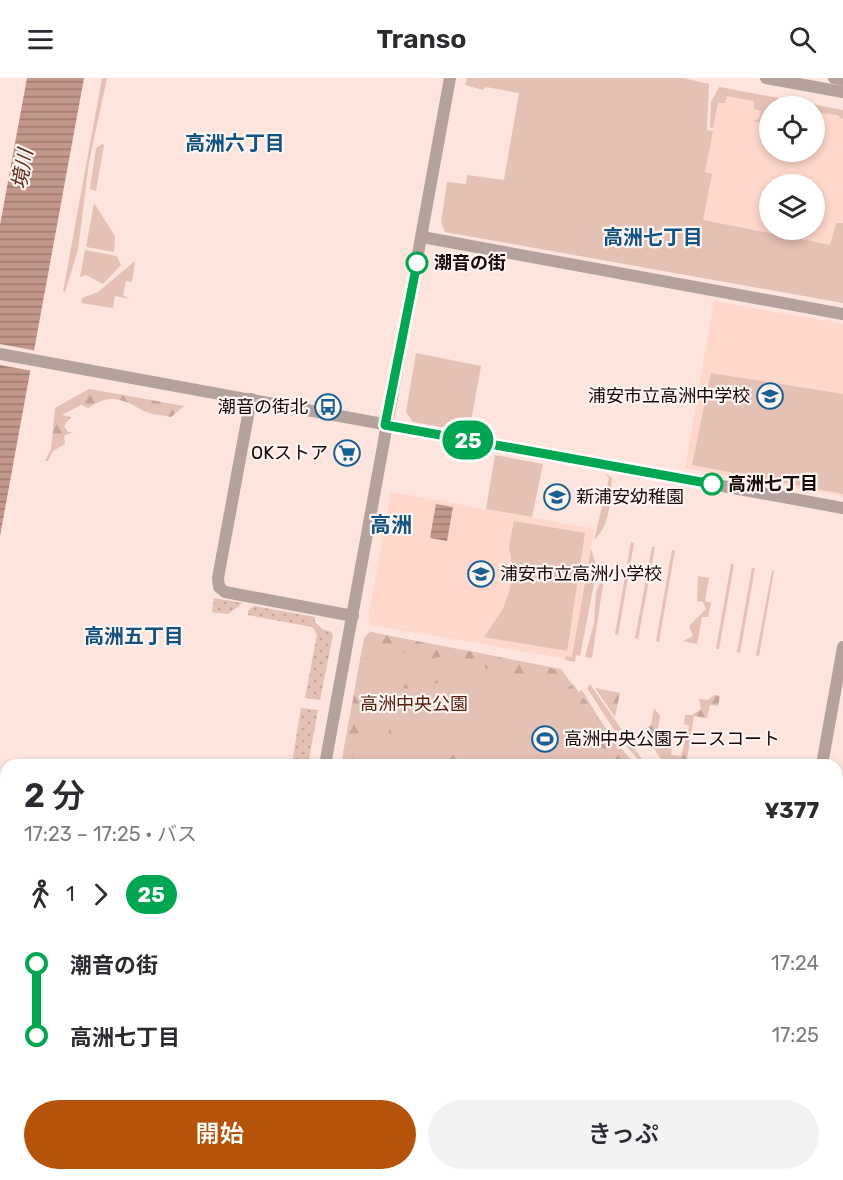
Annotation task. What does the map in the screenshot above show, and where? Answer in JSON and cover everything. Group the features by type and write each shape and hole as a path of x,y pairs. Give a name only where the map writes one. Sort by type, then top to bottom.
{"street":[{"path":"326,759 385,425 450,78"},
{"path":"766,78 843,92"},
{"path":"834,78 843,80"},
{"path":"422,237 843,314"},
{"path":"0,354 843,508"},
{"path":"251,399 218,578 219,587 225,592 352,616"},
{"path":"823,759 843,647"}],"shaded area":[{"path":"720,87 768,96 759,96 759,162 825,162 825,107 843,110 843,222 836,223 831,246 799,240 825,240 825,174 759,174 759,233 697,221"},
{"name":"浦安市立高洲中学校","path":"714,301 843,324 843,496 685,468"},
{"name":"浦安市立高洲小学校","path":"391,492 594,529 573,660 372,625 368,619"}],"green space":[{"path":"102,78 107,78 89,162 78,250 65,292 63,292"},
{"path":"467,78 683,78 709,84 707,130 713,131 705,172 712,174 703,220 759,231 759,240 805,240 830,245 836,223 843,223 843,303 445,232 441,222 447,182 466,184 467,175 504,180 519,93 486,87 483,90 465,85"},
{"path":"719,87 767,96 759,96 759,110 754,109 754,101 727,96 725,103 718,103 713,128 710,128 711,102"},
{"path":"825,107 843,110 843,119 837,115 825,113"},
{"path":"104,145 96,191 90,189 96,148"},
{"path":"94,203 115,236 114,252 86,247"},
{"path":"85,250 117,256 121,265 103,284 86,275 80,277"},
{"path":"135,261 132,282 126,281 123,295 129,299 115,296 113,308 81,303 82,298 98,292"},
{"path":"416,353 481,366 469,432 413,422 406,412"},
{"path":"711,373 843,394 843,494 692,465"},
{"path":"89,389 184,406 171,417 147,412 116,399 104,400 88,408 81,405 62,415 71,417 64,426 68,432 73,432 64,436 65,444 53,451 48,461 45,461 51,449 55,408"},
{"path":"495,455 543,464 532,517 486,509"},
{"path":"605,473 612,478 609,511 604,527 594,540 609,478"},
{"path":"514,521 585,533 567,651 484,637 503,609 510,589 512,565 509,546"},
{"path":"631,542 634,543 618,635 615,634"},
{"path":"652,547 655,547 638,639 635,638"},
{"path":"591,549 597,568 580,656 576,655 575,662 565,660 566,656 572,657"},
{"path":"672,550 675,550 659,642 656,641"},
{"path":"731,564 734,564 719,649 716,649"},
{"path":"752,568 755,568 740,653 737,652"},
{"path":"605,571 592,658 585,657 594,623 596,592"},
{"path":"772,571 774,571 759,656 756,655"},
{"path":"698,576 709,578 705,601 711,603 708,617 702,617 697,644 683,641 693,636 689,626 706,609 703,602 697,601"},
{"path":"214,598 243,603 228,614 212,612"},
{"path":"254,606 315,617 315,622 322,629 331,632 333,635 320,700 305,698 317,634 312,627 248,615 248,611"},
{"name":"高洲中央公園","path":"370,632 561,669 578,692 582,690 609,735 631,759 342,759 364,638"},
{"path":"370,632 450,648 446,655 417,663 400,648 368,643 366,636"},
{"path":"464,650 563,671 556,676 541,672 520,681 511,680 465,658"},
{"path":"361,657 369,658 359,731 352,759 342,759"},
{"path":"443,667 443,681 412,694 402,702 396,714 394,729 404,759 395,759 388,737 393,703 406,683 426,672"},
{"path":"573,684 623,751 622,759 607,759 592,723 563,701 561,693"},
{"path":"590,684 642,759 638,759 620,739 587,688"},
{"path":"595,688 620,693 615,717"},
{"path":"714,695 720,696 718,706 710,705 707,718 694,716 687,759 661,759 642,731 651,725 654,708 660,716 655,745 672,749 671,755 681,756 689,726 684,724 685,715 692,715 701,709 699,699 708,700"},
{"path":"301,708 318,710 309,759 293,759"},
{"path":"441,753 477,757 477,759 422,759"}],"water":[{"name":"境川","path":"27,78 84,78 0,536 0,225"},
{"path":"436,504 453,507 447,541 430,538"}],"pier":[{"path":"0,344 37,351 33,371 0,365"}],"bus line":[{"name":"25","path":"417,263 385,425 712,484"}],"place":[{"name":"潮音の街","path":"417,263"},
{"name":"浦安市立高洲中学校","path":"770,396"},
{"name":"潮音の街北","path":"328,407"},
{"name":"OKストア","path":"347,453"},
{"name":"高洲七丁目","path":"712,484"},
{"name":"新浦安幼稚園","path":"557,497"},
{"name":"浦安市立高洲小学校","path":"481,574"},
{"name":"高洲中央公園テニスコート","path":"545,739"}],"district":[{"name":"高洲六丁目","path":"235,143"},
{"name":"高洲七丁目","path":"653,237"},
{"name":"高洲","path":"391,525"},
{"name":"高洲五丁目","path":"134,636"}]}
